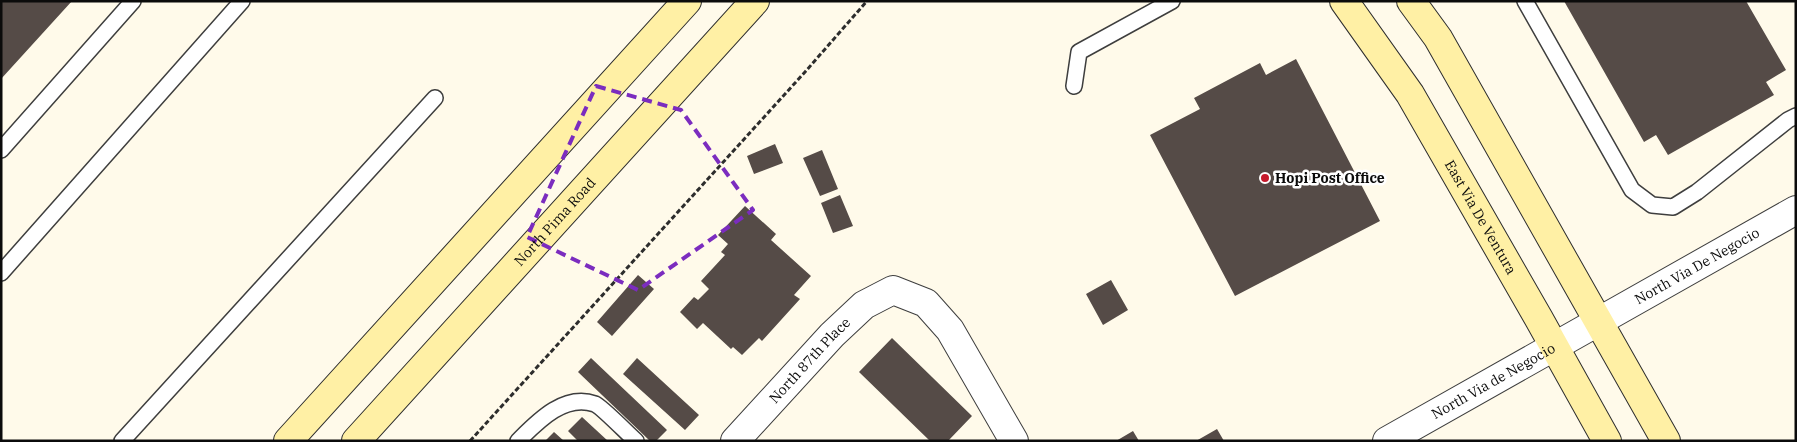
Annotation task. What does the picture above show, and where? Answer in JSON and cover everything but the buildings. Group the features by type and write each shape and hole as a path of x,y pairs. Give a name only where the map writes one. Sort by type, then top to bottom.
{"main road":[{"path":"288,441 687,1"},
{"name":"North Pima Road","path":"356,441 755,1"},
{"name":"East Via De Ventura","path":"1344,1 1410,94 1606,441"},
{"path":"1411,1 1438,38 1666,441"},
{"path":"344,441 375,419"}],"street":[{"name":"North Via De Negocio","path":"1600,322 1796,210"},
{"name":"North 87th Place","path":"735,441 832,335 864,305 892,290 926,303 950,330 1014,441"},
{"name":"North Via de Negocio","path":"1390,440 1600,322"}],"lane":[{"path":"1,150 133,1"},
{"path":"1,273 242,1"},
{"path":"1074,86 1079,52 1172,1"},
{"path":"1525,1 1632,190 1652,205 1673,207 1697,192 1788,120 1796,116"},
{"path":"122,441 435,98"},
{"path":"518,441 546,414 573,402 595,404 636,441"}],"path":[{"path":"470,441 867,1"}],"highlighted area":[{"path":"596,86 681,110 753,210 638,290 527,237"}],"place":[{"name":"Hopi Post Office","path":"1265,178"}]}
